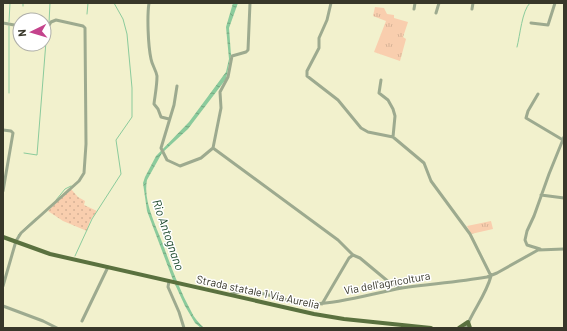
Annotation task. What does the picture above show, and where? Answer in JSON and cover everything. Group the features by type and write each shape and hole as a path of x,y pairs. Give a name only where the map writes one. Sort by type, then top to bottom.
{"main road":[{"name":"Strada statale 1 Via Aurelia","path":"3,237 44,252 178,284 231,294 241,298 330,317 431,328"},
{"path":"459,328 468,322 470,328"}],"street":[{"path":"149,3 149,50 157,75 157,88 154,104 161,117 169,119"},
{"path":"177,86 174,105 161,148 167,160 180,166 201,158 213,148 220,108 220,92 228,77 232,56 248,50 250,3"},
{"path":"330,3 327,20 319,38 319,48 307,71 307,76 338,100 365,131 393,137 424,163 431,181 470,234 491,276 484,296 466,328"},
{"path":"414,9 415,3"},
{"path":"436,13 439,3"},
{"path":"472,8 473,3"},
{"path":"531,23 548,25 555,3"},
{"path":"3,286 16,241 29,225 79,181 84,173 86,142 85,28 83,26 56,20 52,22"},
{"path":"381,80 378,93 388,100 394,112 393,137"},
{"path":"538,94 528,111 526,118 564,139 527,231 525,240 528,246 540,249 564,249"},
{"path":"3,130 11,131 13,133 3,191"},
{"path":"213,148 338,240 354,255 360,258 390,283 402,288"},
{"path":"542,195 564,198"},
{"name":"Via dell'agricoltura","path":"231,294 247,292 265,293 302,303 322,304 402,288 491,276 540,249"},
{"path":"322,304 349,258 354,255"},
{"path":"82,321 108,267"},
{"path":"170,281 168,287 184,328"},
{"path":"3,306 39,319 57,328"}],"green space":[{"path":"375,7 384,8 387,14 394,15 394,18 408,22 403,37 406,39 400,61 374,52 386,21 373,16"},
{"path":"71,189 78,197 85,201 84,205 97,211 90,221 87,231 63,221 48,211"},
{"path":"491,221 493,229 471,234 467,226"}],"water":[{"path":"233,3 238,3 229,28 231,55 226,79 188,129 162,153 147,180 146,188 150,212 172,269 192,314 204,328 201,328 195,323 185,306 173,280 147,211 143,183 156,156 189,122 226,72 229,59 226,27"}],"waterway":[{"path":"9,22 10,3"},
{"path":"50,3 50,12"},
{"path":"87,14 88,3"},
{"path":"75,256 92,219 121,174 116,140 132,117 132,88 127,34 123,19 114,3"},
{"path":"517,47 523,17 527,6 530,3"},
{"path":"9,26 9,93"},
{"path":"24,153 37,155 45,52"},
{"path":"56,200 65,189 71,186"},
{"path":"18,235 36,218"}],"water label":[{"name":"Rio Antognano","path":"168,235"}]}
